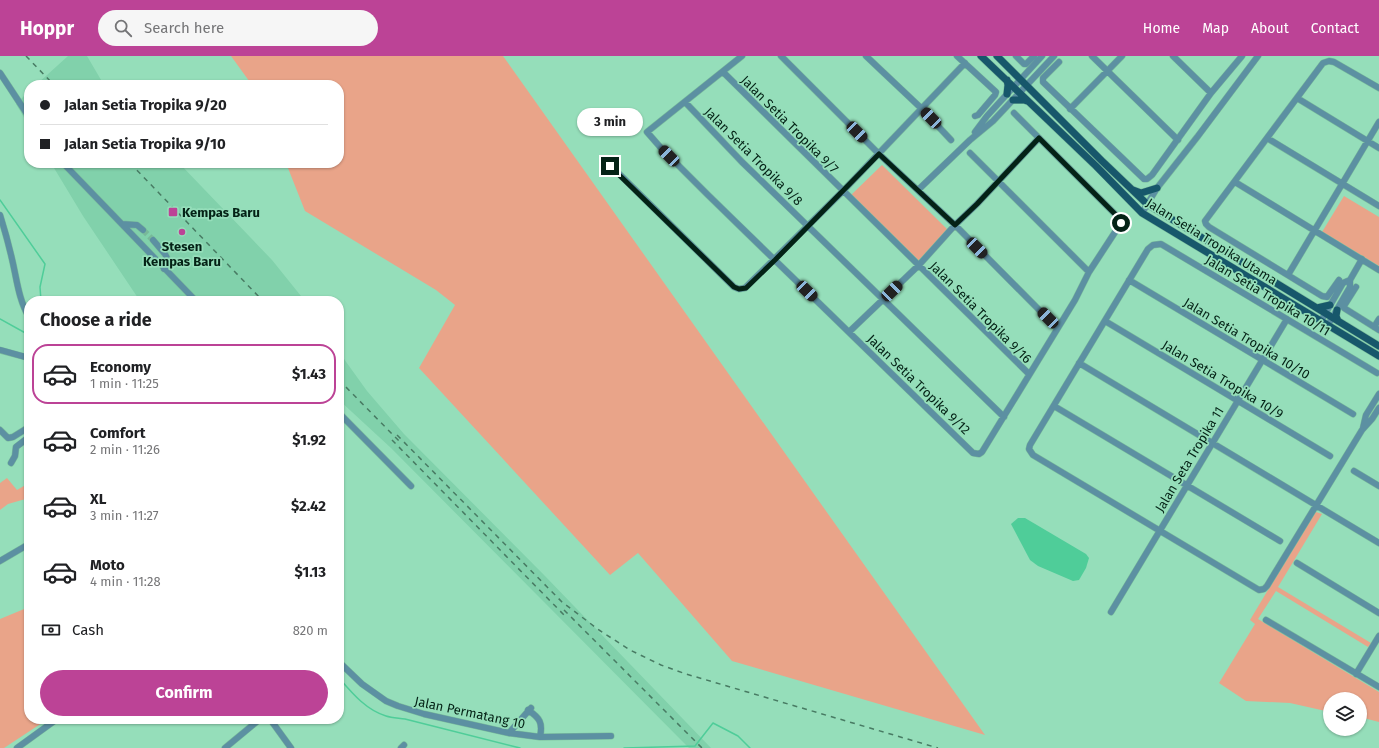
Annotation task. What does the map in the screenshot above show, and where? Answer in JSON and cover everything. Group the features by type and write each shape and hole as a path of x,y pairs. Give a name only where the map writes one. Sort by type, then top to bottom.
{"main road":[{"name":"Jalan Setia Tropika Utama","path":"982,56 1096,166 1142,213 1379,356"},
{"name":"Jalan Setia Tropika Utama","path":"997,56 1147,204 1379,346"},
{"path":"1007,80 1007,94"},
{"path":"1013,100 1024,100 1029,102"},
{"path":"1133,190 1141,193 1157,188"},
{"path":"1317,308 1333,308 1336,316 1335,319"}],"street":[{"path":"685,102 742,56"},
{"path":"781,56 879,154 955,225 1057,328"},
{"path":"866,56 921,108 952,140"},
{"path":"957,56 996,92 995,96 975,116"},
{"path":"1016,56 1024,64 1038,57"},
{"path":"918,190 970,140 993,121 1054,56"},
{"path":"1092,56 1178,140"},
{"path":"1070,109 1122,56"},
{"path":"1174,56 1211,93"},
{"path":"1059,62 1043,78 1042,81 1141,178 1147,179 1178,140 1211,93 1242,56"},
{"path":"1142,213 1157,188 1258,56"},
{"path":"970,140 987,116 1038,57"},
{"path":"1038,57 1045,66"},
{"path":"1339,280 1327,297 1325,297 1209,228 1206,221 1322,64 1326,62 1334,62 1379,88"},
{"path":"609,164 734,287 739,289 746,288 843,191 965,63"},
{"name":"Jalan Setia Tropika 9/7","path":"723,72 919,265"},
{"path":"0,73 24,109"},
{"path":"1297,98 1379,148"},
{"name":"Jalan Setia Tropika 9/12","path":"685,102 647,132 661,148 973,453 979,454 982,452 1004,417"},
{"name":"Jalan Setia Tropika 9/8","path":"685,102 742,162 1004,417"},
{"path":"1000,102 1006,108"},
{"path":"1004,417 1074,300 1089,272 1121,223 1118,217 1014,113"},
{"path":"1288,275 1379,122"},
{"path":"849,332 919,265 955,225 977,204 1039,138"},
{"path":"1267,138 1379,206"},
{"path":"970,153 1089,272"},
{"path":"68,168 191,296"},
{"path":"1235,182 1379,270"},
{"path":"0,216 7,237 24,307"},
{"path":"122,224 137,225 143,230"},
{"path":"153,240 168,260 164,269"},
{"name":"Jalan Setia Tropika 10/11","path":"1129,280 1148,249 1153,245 1161,244 1377,373"},
{"path":"1321,321 1325,313 1333,308 1344,297 1350,287 1350,280 1362,259"},
{"name":"Jalan Setia Tropika 9/16","path":"919,265 1029,374"},
{"path":"1129,280 1029,449 1033,455 1259,590 1264,589 1267,586 1362,430 1379,408"},
{"name":"Jalan Setia Tropika 10/10","path":"1129,280 1353,414"},
{"path":"1333,308 1337,293 1343,283 1350,280"},
{"path":"1356,287 1344,308 1376,328 1379,319"},
{"path":"1337,293 1344,297"},
{"name":"Jalan Seta Tropika 11","path":"1111,612 1158,531 1287,319"},
{"path":"1328,325 1335,319"},
{"name":"Jalan Setia Tropika 10/9","path":"1105,322 1330,456"},
{"path":"0,350 24,357"},
{"path":"1080,363 1379,543"},
{"path":"1362,430 1366,415 1379,394"},
{"path":"1054,406 1280,541"},
{"path":"344,418 411,486"},
{"path":"0,430 8,438 24,431"},
{"path":"11,463 15,456 16,447 24,441"},
{"path":"1354,471 1379,486"},
{"path":"0,561 24,547"},
{"path":"1297,563 1379,613"},
{"path":"1266,620 1379,687"},
{"path":"1356,674 1379,636"},
{"name":"Jalan Permatang 10","path":"344,667 362,684 386,701 424,714 509,733 540,738 611,736"},
{"path":"509,733 530,709 538,716 541,723 542,729 540,738"},
{"path":"17,748 50,724"},
{"path":"225,748 254,724"},
{"path":"274,724 291,748"}],"shaded area":[{"path":"68,56 87,56 101,80 42,80"},
{"path":"231,56 503,56 985,735 732,661 638,553 610,575 419,368 455,305 436,290 305,211 288,168 344,168 344,80 248,80"},
{"path":"24,96 24,118 16,104"},
{"path":"882,165 948,230 918,261 851,195"},
{"path":"54,168 184,168 272,260 301,296 137,296 83,216"},
{"path":"1344,196 1379,217 1379,266 1322,232"},
{"path":"344,359 367,391 404,434 545,576 711,748 689,748 391,448 344,405"},
{"path":"7,478 17,490 24,486 24,499 8,504 0,510 0,483"},
{"path":"1316,512 1322,514 1278,587 1371,643 1368,647 1276,591 1258,619 1379,692 1379,722 1367,719 1367,692 1323,692 1323,710 1290,703 1246,701 1219,683 1255,624 1250,620"},
{"path":"1018,518 1025,518 1086,554 1089,558 1086,568 1079,580 1073,581 1038,566 1030,560 1011,524"},
{"path":"24,609 24,724 40,724 4,748 0,748 0,619"}],"waterway":[{"path":"0,200 45,264 40,287 41,296"},
{"path":"0,319 24,332"},
{"path":"344,684 372,710 388,717 405,719 520,748"},
{"path":"624,748 695,746 713,723 738,736 750,748"}],"tunnel":[{"path":"143,230 153,240"}],"railway":[{"path":"26,56 49,80"},
{"path":"135,168 258,296"},
{"path":"344,385 399,441"},
{"path":"397,435 562,602 599,630 630,650 661,665 686,674 938,748"},
{"path":"392,440 566,617"},
{"path":"564,610 702,748"}],"place":[{"name":"Kempas Baru","path":"173,212"},
{"name":"Stesen Kempas Baru","path":"182,232"}],"route":[{"path":"610,166 734,287 739,289 746,288 879,154 955,225 977,204 1039,138 1120,219 1121,223"}]}
